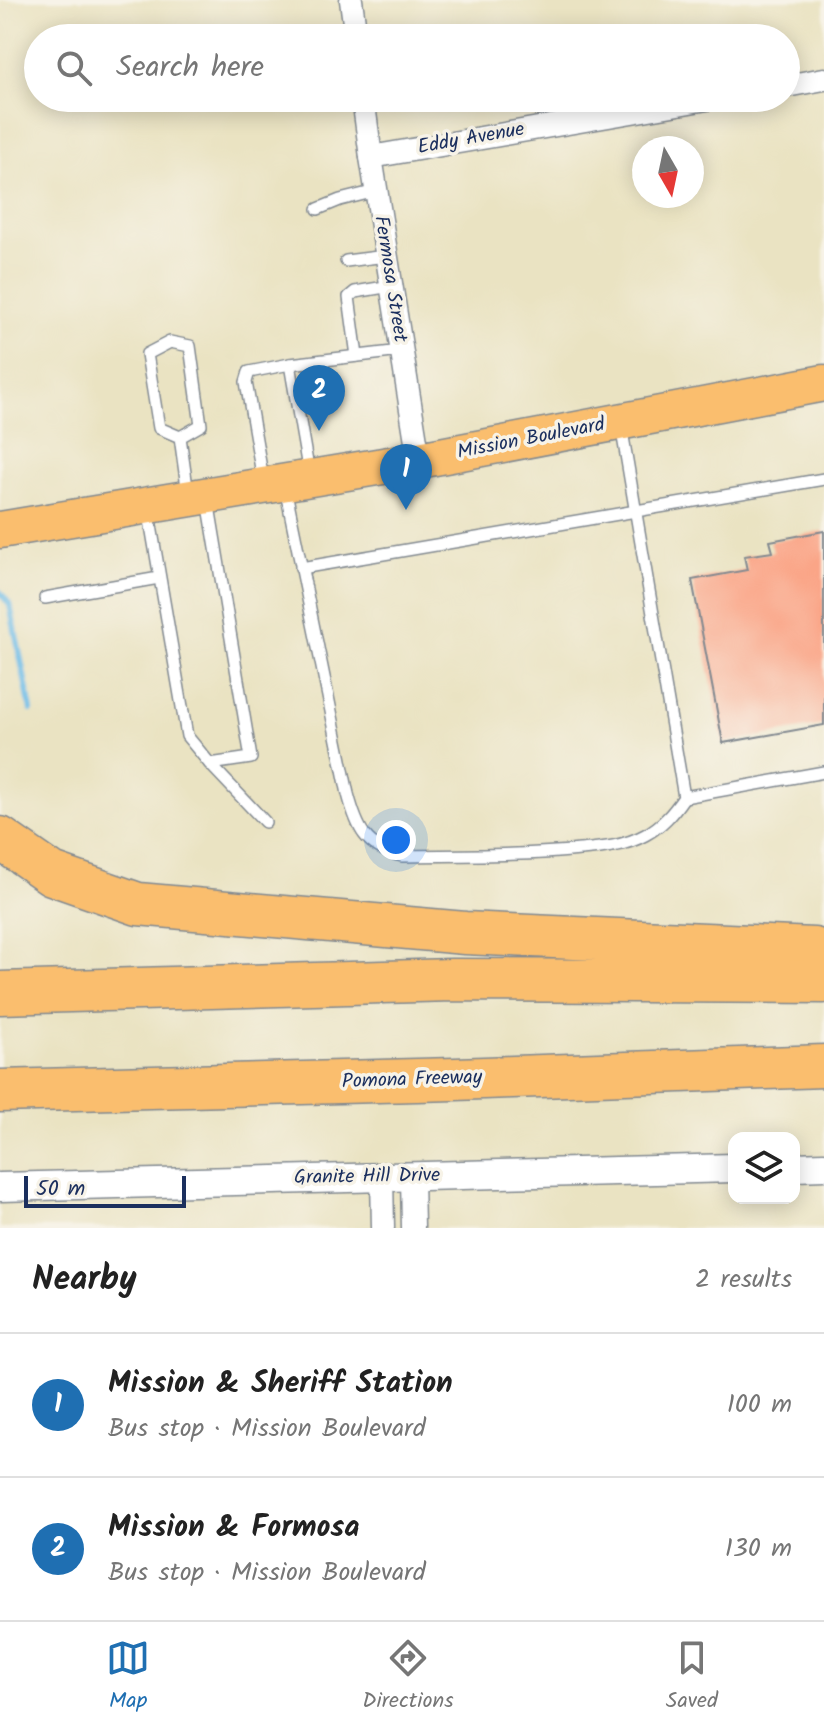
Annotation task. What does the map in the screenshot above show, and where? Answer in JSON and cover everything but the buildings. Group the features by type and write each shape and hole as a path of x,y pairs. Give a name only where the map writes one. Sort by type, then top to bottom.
{"highway":[{"path":"0,838 52,874 138,904 465,933 814,949 824,953"},
{"path":"0,993 452,980 824,982"},
{"name":"Pomona Freeway","path":"0,1091 824,1066"}],"main road":[{"name":"Mission Boulevard","path":"0,530 419,460 824,383"}],"street":[{"path":"351,0 354,24"},
{"path":"800,83 824,79"},
{"name":"Fermosa Street","path":"365,112 419,460"},
{"name":"Eddy Avenue","path":"371,157 632,112"},
{"path":"800,1167 824,1166"},
{"name":"Granite Hill Drive","path":"0,1187 728,1168"},
{"path":"382,1176 383,1228"},
{"path":"412,1176 413,1228"}],"lane":[{"path":"318,209 376,191"},
{"path":"346,261 386,256"},
{"path":"357,356 349,297 355,292 391,286"},
{"path":"170,342 190,346 201,425 180,437 159,428 147,354 170,342"},
{"path":"401,351 249,372 246,382 286,483 353,813 369,841 402,856 550,853 604,848 629,842 657,828 684,797 824,772"},
{"path":"286,483 290,364"},
{"path":"620,422 684,797"},
{"path":"180,437 198,497 251,758 210,764"},
{"path":"301,568 824,479"},
{"path":"147,506 187,736 265,822"},
{"path":"45,598 159,578"}],"waterway":[{"path":"0,592 10,605 31,710"}],"place":[{"name":"Mission & Formosa","path":"319,431"},
{"name":"Mission & Sheriff Station","path":"406,510"}]}
